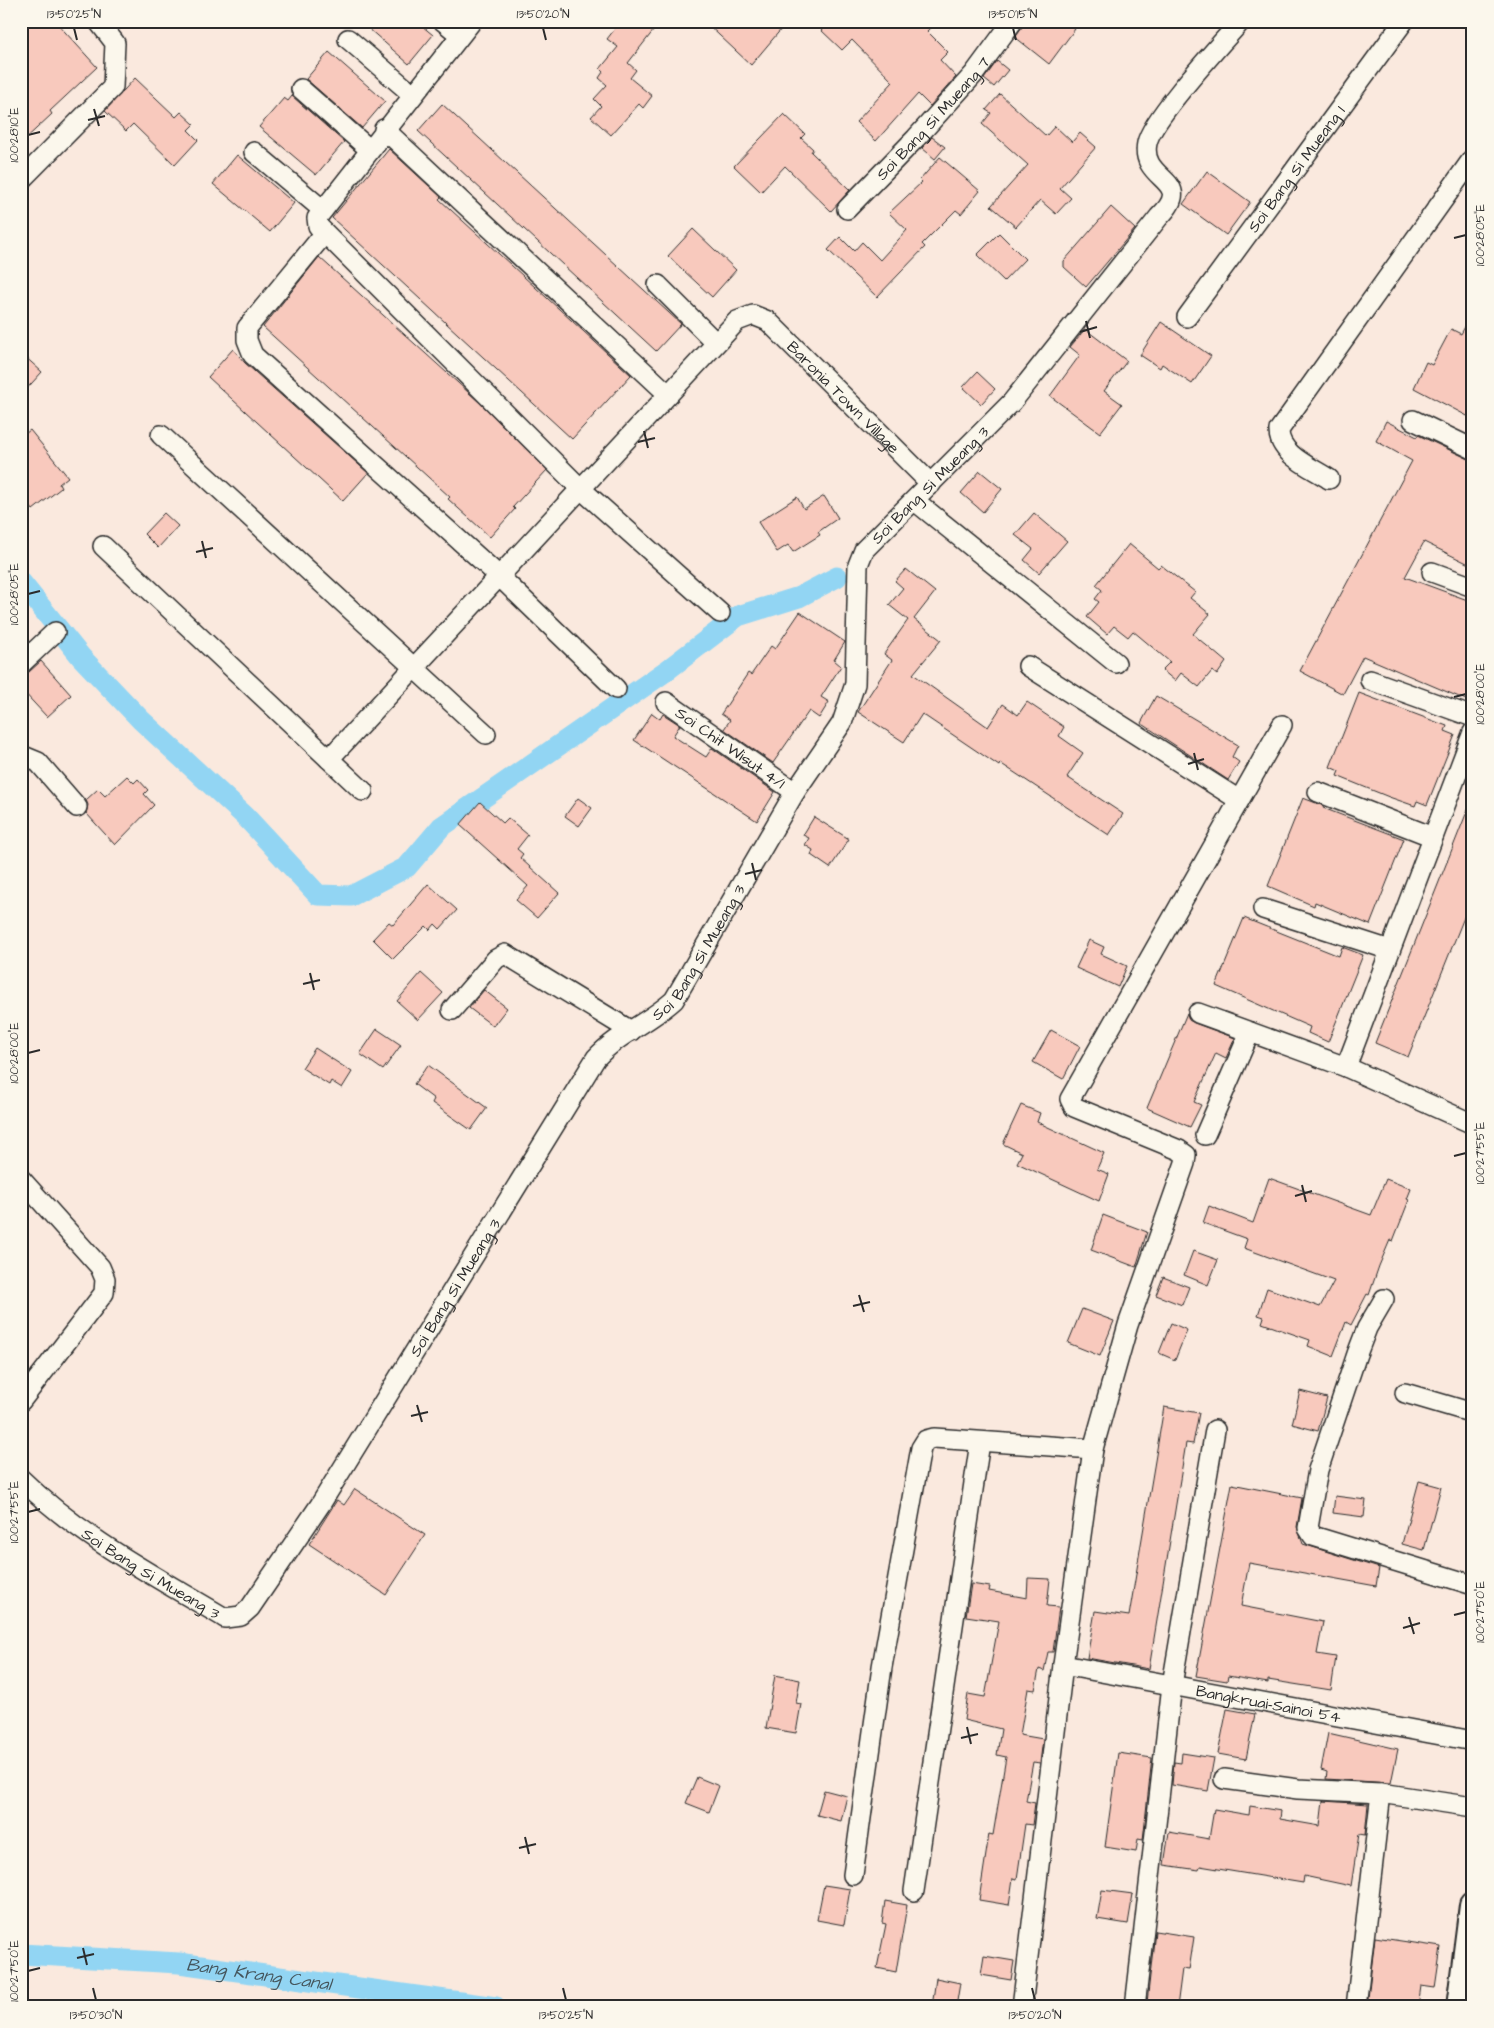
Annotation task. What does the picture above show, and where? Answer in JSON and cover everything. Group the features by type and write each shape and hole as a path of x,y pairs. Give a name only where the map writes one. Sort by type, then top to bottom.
{"main road":[{"path":"1460,2007 1473,1905"}],"street":[{"path":"21,180 113,87 115,43 98,21"},
{"path":"443,21 466,28 384,129 317,218 318,226 581,489 720,613"},
{"name":"Soi Bang Si Mueang 7","path":"846,209 916,138 974,74 1013,21"},
{"name":"Soi Bang Si Mueang 3","path":"21,1479 38,1495 92,1537 225,1618 242,1616 250,1608 320,1505 596,1058 607,1046 655,1016 674,1000 795,792 842,723 855,684 858,565 864,550 915,502 1012,402 1159,217 1172,204 1174,194 1168,184 1151,168 1146,156 1147,142 1153,128 1241,21"},
{"name":"Soi Bang Si Mueang 1","path":"1187,317 1404,21"},
{"path":"348,39 412,94"},
{"path":"301,89 369,149"},
{"path":"384,129 668,394"},
{"path":"254,152 323,210"},
{"path":"1329,479 1285,449 1278,440 1279,430 1473,158"},
{"path":"324,234 247,328 247,340 253,354 499,576 616,689"},
{"path":"329,759 716,343 658,285"},
{"name":"Baronia Town Village","path":"716,343 737,320 753,315 768,321 931,484"},
{"path":"1413,420 1473,449"},
{"path":"161,435 486,734"},
{"path":"915,502 1116,663"},
{"path":"103,546 363,791"},
{"path":"1432,572 1473,588"},
{"path":"21,664 55,632"},
{"path":"1028,666 1239,800"},
{"path":"1370,680 1473,717"},
{"name":"Soi Chit Wisut 4/1","path":"666,702 795,792"},
{"path":"1022,2007 1063,1665 1092,1449 1128,1325 1186,1163 1186,1155 1179,1150 1074,1107 1070,1099 1282,725"},
{"path":"1346,1067 1473,732"},
{"path":"21,755 38,762 77,807"},
{"path":"1318,792 1433,837"},
{"path":"1263,909 1390,950"},
{"path":"452,1010 496,959 505,954 630,1031"},
{"path":"1198,1013 1346,1067 1473,1124"},
{"path":"1205,1135 1250,1032"},
{"path":"21,1179 100,1267 105,1279 104,1293 21,1400"},
{"path":"1384,1299 1367,1328 1318,1470 1308,1528 1309,1532 1313,1536 1473,1585"},
{"path":"1406,1393 1473,1413"},
{"path":"1134,2007 1172,1685 1215,1430"},
{"path":"853,1875 882,1667 921,1448 926,1440 934,1438 1092,1449"},
{"path":"914,1891 980,1442"},
{"name":"Bangkruai-Sainoi 54","path":"1063,1665 1473,1741"},
{"path":"1224,1780 1298,1789 1381,1793 1473,1807"},
{"path":"1356,2007 1381,1793"}],"building":[{"path":"21,21 55,21 97,67 50,111 52,114 21,143"},
{"path":"360,21 416,21 433,35 409,64"},
{"path":"621,21 661,21 628,63 636,70 630,78 652,96 643,108 639,104 611,135 591,117 601,106 594,99 607,85 599,78 603,72 600,69 618,47 607,39"},
{"path":"704,21 788,21 751,65"},
{"path":"830,21 937,21 927,31 948,52 940,60 956,77 930,106 918,94 876,141 856,122 893,82 852,40 842,50 821,30"},
{"path":"1026,21 1065,21 1075,29 1049,64 1015,37"},
{"path":"329,52 385,101 362,128 306,79"},
{"path":"997,61 1008,70 994,87 984,79"},
{"path":"135,78 176,117 181,112 194,124 188,130 198,140 175,165 133,124 126,131 105,111"},
{"path":"1000,94 1046,136 1055,126 1072,142 1080,133 1096,147 1060,188 1071,198 1056,214 1040,200 1016,227 991,206 1028,165 982,124 991,113 986,110"},
{"path":"292,96 344,142 316,175 259,127 284,98 288,101"},
{"path":"442,104 681,324 656,351 418,131"},
{"path":"784,114 805,134 801,138 813,149 811,152 850,190 831,211 785,166 761,192 734,166"},
{"path":"932,137 945,147 935,159 922,148"},
{"path":"389,149 441,197 439,199 631,375 572,439 332,218"},
{"path":"237,155 294,203 270,232 213,184"},
{"path":"940,157 980,191 961,214 956,210 922,244 925,247 877,297 828,250 840,237 854,251 862,242 880,260 907,230 889,213 922,182 920,180"},
{"path":"1207,171 1250,202 1226,235 1183,204"},
{"path":"1111,207 1135,229 1086,287 1064,267 1064,261"},
{"path":"693,229 736,270 712,297 668,256"},
{"path":"999,233 1025,259 1004,281 977,255"},
{"path":"319,257 479,402 547,470 513,507 515,509 490,537 448,499 450,497 263,327"},
{"path":"1473,312 1473,419 1414,388 1426,362 1432,365 1451,329 1461,334"},
{"path":"1161,322 1211,356 1192,384 1162,364 1160,368 1140,355"},
{"path":"1085,329 1127,361 1104,391 1122,404 1100,433 1050,396 1080,355 1070,347"},
{"path":"233,349 245,363 368,473 343,501 208,377"},
{"path":"21,353 42,372 21,395"},
{"path":"977,372 995,389 981,404 963,387"},
{"path":"1386,421 1417,437 1418,435 1473,461 1473,566 1424,542 1405,577 1473,602 1473,685 1466,700 1363,656 1343,694 1300,671 1412,461 1376,441"},
{"path":"30,430 68,477 59,484 61,488 33,510 29,505 21,512 21,437"},
{"path":"980,471 1002,489 983,512 961,493"},
{"path":"824,496 838,518 818,532 820,535 793,552 788,545 777,552 758,522 797,497 804,509"},
{"path":"164,513 178,526 158,548 144,534"},
{"path":"1034,513 1067,541 1039,573 1024,560 1033,549 1015,535"},
{"path":"1129,544 1158,568 1161,565 1195,592 1190,598 1210,614 1193,634 1226,662 1217,675 1212,671 1199,687 1181,673 1175,681 1162,670 1170,662 1133,631 1128,637 1114,626 1107,634 1087,617 1099,602 1095,599 1102,590 1096,585"},
{"path":"906,569 935,592 914,619 941,640 913,674 988,727 1003,704 1018,715 1027,702 1064,727 1059,736 1083,753 1067,777 1123,814 1109,835 1000,763 999,766 922,714 904,742 858,712 892,660 884,654 908,620 889,605 903,588 895,581"},
{"path":"800,612 845,642 834,660 841,666 821,697 829,702 819,718 809,711 773,763 724,729 730,720 721,714 748,673 751,675 771,646 775,649"},
{"path":"41,661 71,695 47,717 21,689 21,675 29,672"},
{"path":"1359,693 1447,726 1445,731 1455,735 1427,805 1417,801 1415,806 1389,797 1337,776 1339,771 1330,767"},
{"path":"1156,696 1238,745 1232,757 1239,762 1228,780 1141,723"},
{"path":"652,713 660,719 663,714 680,725 673,736 706,757 712,748 775,792 757,821 634,740"},
{"path":"127,776 134,783 138,779 148,790 144,794 154,805 115,845 86,813 88,805 86,800 98,789 105,796"},
{"path":"578,798 592,808 579,826 565,816"},
{"path":"1303,798 1324,806 1323,808 1404,839 1370,925 1315,902 1314,906 1268,886"},
{"path":"1472,799 1473,895 1408,1057 1375,1043"},
{"path":"480,802 503,823 508,818 528,835 517,849 523,854 520,858 559,893 537,918 516,900 528,886 460,825"},
{"path":"814,817 849,839 830,868 811,855 813,850 805,845 809,838 803,835"},
{"path":"428,884 457,910 440,929 435,924 430,930 426,926 393,959 373,939 389,922 393,925"},
{"path":"1244,918 1339,956 1342,947 1363,955 1328,1042 1308,1033 1310,1027 1216,986"},
{"path":"1089,940 1104,947 1101,954 1127,966 1118,987 1076,968"},
{"path":"421,973 443,993 418,1020 397,1001"},
{"path":"484,990 507,1008 493,1026 469,1008"},
{"path":"1187,1013 1189,1020 1194,1023 1235,1038 1226,1058 1216,1053 1194,1102 1201,1105 1190,1127 1147,1108"},
{"path":"377,1029 401,1045 383,1070 360,1054"},
{"path":"1051,1030 1080,1046 1063,1079 1033,1062"},
{"path":"315,1048 352,1072 342,1088 331,1081 329,1085 302,1068"},
{"path":"428,1065 487,1108 471,1130 432,1103 434,1099 414,1084"},
{"path":"1021,1105 1040,1113 1037,1122 1104,1153 1097,1169 1109,1174 1099,1201 1017,1163 1022,1153 1003,1144"},
{"path":"1269,1178 1371,1215 1386,1179 1411,1189 1407,1199 1409,1200 1393,1241 1390,1240 1369,1295 1367,1294 1351,1325 1346,1322 1333,1356 1308,1346 1310,1340 1262,1323 1264,1317 1258,1315 1267,1288 1320,1307 1334,1281 1244,1248 1247,1239 1203,1223 1209,1206 1253,1223"},
{"path":"1103,1215 1147,1232 1136,1267 1091,1250"},
{"path":"1193,1251 1218,1260 1208,1285 1184,1275"},
{"path":"1163,1277 1189,1287 1182,1305 1156,1295"},
{"path":"1082,1309 1114,1321 1100,1356 1068,1343"},
{"path":"1171,1323 1187,1330 1175,1360 1159,1353"},
{"path":"1300,1391 1327,1398 1318,1431 1292,1424"},
{"path":"1164,1407 1199,1413 1193,1444 1186,1443 1149,1669 1087,1658 1095,1611 1129,1616"},
{"path":"1419,1481 1441,1487 1424,1550 1402,1544"},
{"path":"1232,1484 1302,1498 1297,1527 1303,1544 1379,1568 1376,1586 1249,1563 1241,1606 1323,1622 1317,1654 1336,1657 1331,1690 1268,1680 1268,1683 1228,1676 1227,1681 1196,1676"},
{"path":"355,1489 425,1535 386,1595 309,1544 337,1500 344,1505"},
{"path":"1335,1496 1366,1500 1364,1517 1333,1513"},
{"path":"1028,1578 1050,1579 1047,1606 1059,1607 1053,1652 1048,1652 1044,1671 1039,1669 1035,1690 1028,1689 1020,1735 1043,1739 1040,1763 1033,1762 1026,1801 1035,1803 1032,1825 1025,1824 1017,1879 1013,1878 1009,1905 979,1900 989,1834 993,1835 1006,1757 997,1755 1001,1729 964,1720 968,1694 985,1697 999,1621 966,1616 971,1584 990,1587 989,1591 1027,1598"},
{"path":"775,1675 800,1680 796,1703 801,1704 796,1733 766,1728"},
{"path":"1227,1709 1255,1714 1246,1759 1218,1754"},
{"path":"1328,1733 1398,1749 1391,1783 1326,1779 1327,1772 1321,1770"},
{"path":"1118,1753 1152,1758 1143,1840 1138,1839 1136,1852 1105,1847"},
{"path":"1182,1753 1214,1758 1208,1791 1172,1785 1174,1762 1181,1763"},
{"path":"697,1777 719,1786 709,1812 686,1803"},
{"path":"824,1790 847,1796 841,1821 817,1815"},
{"path":"1323,1801 1368,1804 1365,1835 1359,1834 1351,1886 1304,1876 1303,1883 1200,1866 1199,1870 1164,1865 1169,1832 1209,1839 1214,1809 1249,1815 1250,1806 1281,1811 1280,1819 1320,1826"},
{"path":"824,1885 850,1889 844,1925 817,1920"},
{"path":"1102,1890 1133,1894 1128,1924 1097,1919"},
{"path":"885,1901 907,1905 896,1972 877,1968 886,1924 882,1923"},
{"path":"1155,1931 1194,1937 1189,1970 1182,1969 1177,2007 1153,2007 1153,2003 1147,2003"},
{"path":"1375,1937 1441,1947 1435,1988 1421,1986 1418,2007 1367,2007"},
{"path":"984,1956 1014,1961 1011,1980 981,1975"},
{"path":"936,1978 960,1983 956,2007 932,2007"}],"waterway":[{"path":"21,582 81,657 141,720 245,816 318,895 351,896 407,867 441,827 666,671 738,616 799,597 837,577"},
{"name":"Bang Krang Canal","path":"21,1954 179,1963 496,2007"}]}
